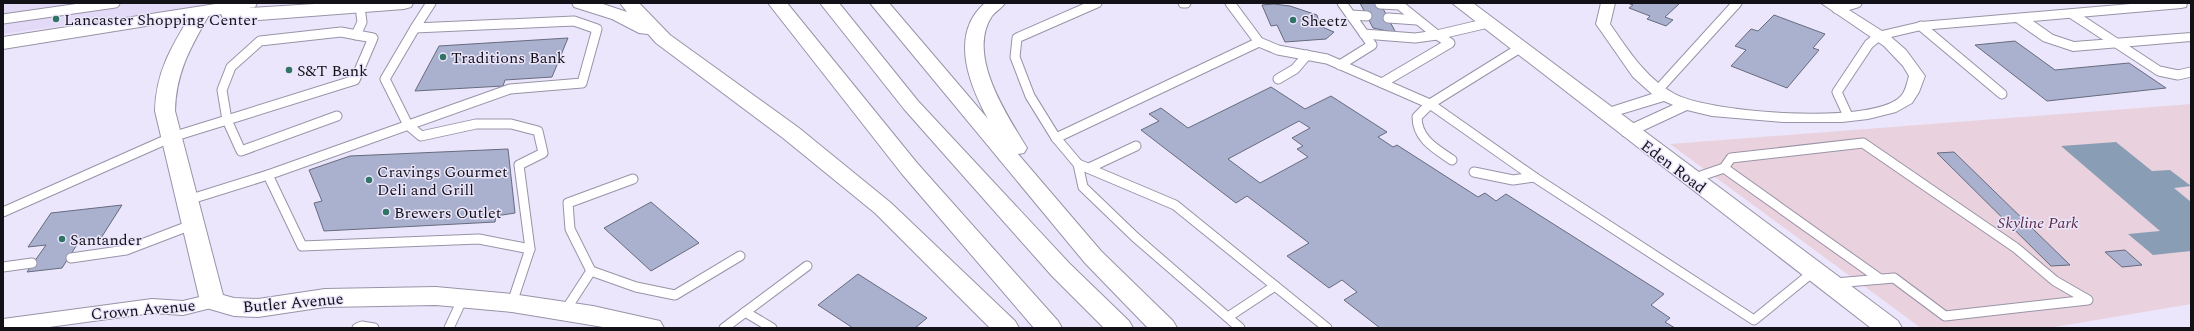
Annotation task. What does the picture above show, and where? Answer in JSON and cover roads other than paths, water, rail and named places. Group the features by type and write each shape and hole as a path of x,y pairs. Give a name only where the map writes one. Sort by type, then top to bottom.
{"main road":[{"path":"3,43 203,8 248,3"},
{"path":"203,8 259,14 404,3"},
{"path":"580,3 619,15 663,39 791,134 883,208 1006,328"},
{"path":"629,3 663,39"},
{"path":"879,3 1093,257 1164,328"},
{"path":"996,3 984,15 976,32 974,50 979,73 989,102 1018,152 1093,257"},
{"name":"Eden Road","path":"1461,3 1628,132 1889,328"},
{"path":"831,5 911,105 1061,270 1120,328"},
{"path":"779,7 916,176 992,265 1049,328"},
{"path":"203,8 170,68 165,91 165,111 212,301"},
{"name":"Butler Avenue","path":"212,301 234,307 258,308 326,298 392,296 463,298 512,303 565,311 606,323 651,328"}],"street":[{"path":"1608,3 1603,24 1645,82 1662,93 1687,104 1718,112 1783,116 1859,116 1892,108 1906,100 1917,76 1910,62 1879,36 1832,6"},
{"path":"1879,36 1921,26 2072,14 2135,5 2183,6"},
{"path":"2019,18 2048,38 2073,46 2116,44 2191,37"},
{"path":"1605,114 1662,93"},
{"path":"1628,132 1687,104"},
{"name":"Crown Avenue","path":"3,326 152,306 183,308 212,301"}],"lane":[{"path":"54,3 54,12"},
{"path":"3,19 115,3"},
{"path":"431,3 385,79 408,125 421,136 476,124 511,124 538,131 543,153 519,165 530,249 512,303"},
{"path":"1097,3 1017,38 1015,57 1030,96 1056,138 1078,164 1083,186 1135,238 1240,328"},
{"path":"1230,3 1258,42 1278,50 1327,59 1430,104 1534,177 1754,320 1821,278 1894,278 1944,316 2088,300 2055,281 2016,248 1863,143 1731,158 1724,168 1692,179"},
{"path":"1340,65 1372,45 1342,3"},
{"path":"1662,93 1737,3"},
{"path":"1832,6 1857,3"},
{"path":"1380,4 1398,4 1416,20 1450,43 1382,83"},
{"path":"356,35 362,22 360,6"},
{"path":"2072,14 2159,71 2178,75 2191,72"},
{"path":"1350,15 1367,16"},
{"path":"1388,18 1416,20"},
{"path":"188,200 268,174 510,89 582,83 597,29 574,21 415,28"},
{"path":"1364,34 1415,38 1437,35 1488,23"},
{"path":"1921,26 2002,94"},
{"path":"3,212 172,137 227,119 355,80 373,38 341,32 260,41 231,67 222,90 227,119 241,151 337,116"},
{"path":"1848,116 1839,100 1837,92 1869,44 1879,36"},
{"path":"1056,138 1258,42"},
{"path":"1452,160 1422,137 1416,126 1417,117 1430,104 1520,48"},
{"path":"1278,79 1296,69 1307,56"},
{"path":"1090,168 1136,146"},
{"path":"1078,164 1175,205 1327,328"},
{"path":"1724,168 1880,279"},
{"path":"1474,172 1514,180 1534,177"},
{"path":"268,174 302,246 479,239 530,249"},
{"path":"633,179 568,203 570,229 591,271 636,287 675,295 740,256"},
{"path":"71,258 126,250 194,224"},
{"path":"3,267 32,263"},
{"path":"724,328 807,266"},
{"path":"565,311 591,271"},
{"path":"1228,317 1275,286"},
{"path":"449,328 463,298"},
{"path":"745,312 772,328"},
{"path":"357,328 362,326 374,328"}],"water":[{"path":"2116,142 2152,171 2170,170 2191,186 2174,188 2191,202 2191,251 2153,255 2128,234 2160,231 2061,146"}],"place":[{"name":"Lancaster Shopping Center","path":"56,19"},
{"name":"Sheetz","path":"1293,20"},
{"name":"Traditions Bank","path":"443,57"},
{"name":"S&T Bank","path":"289,70"},
{"name":"Cravings Gourmet Deli and Grill","path":"369,180"},
{"name":"Brewers Outlet","path":"386,212"},
{"name":"Santander","path":"62,239"}],"park label":[{"name":"Skyline Park","path":"2038,222"}]}
